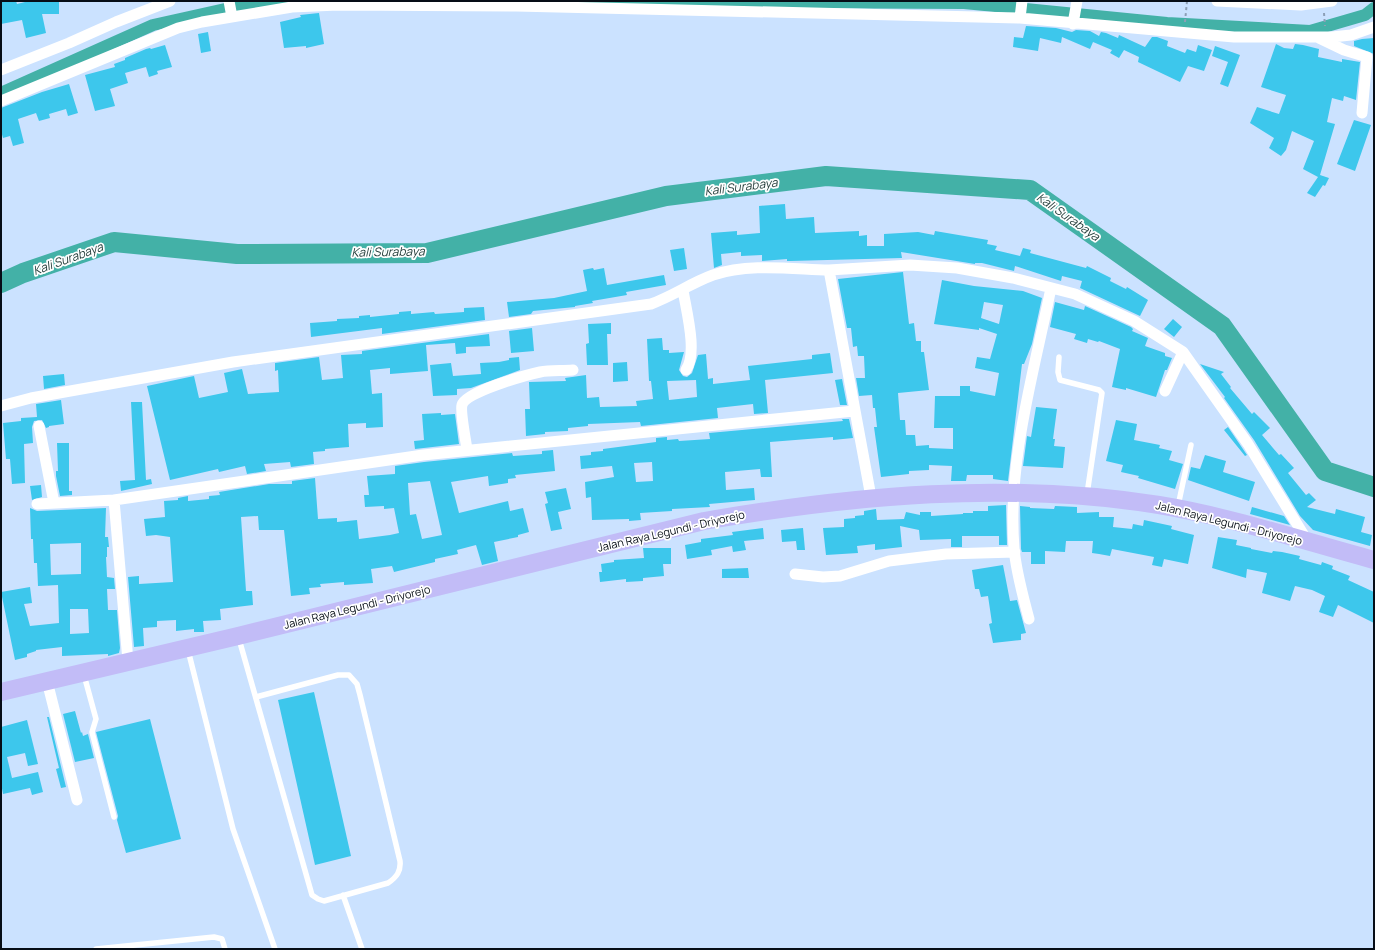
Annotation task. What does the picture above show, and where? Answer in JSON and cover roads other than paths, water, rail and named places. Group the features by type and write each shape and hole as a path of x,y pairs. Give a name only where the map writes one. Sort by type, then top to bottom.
{"main road":[{"name":"Jalan Raya Legundi - Driyorejo","path":"1,692 238,636 704,521 771,510 872,497 1014,492 1087,496 1178,509 1374,560"}],"street":[{"path":"1,70 170,1"},
{"path":"229,1 231,15"},
{"path":"1020,16 1022,1"},
{"path":"1073,22 1077,1"},
{"path":"1217,1 1301,5 1332,1"},
{"path":"1,101 178,28 265,6 809,7 1020,16 1234,37 1322,34 1351,35 1374,27"},
{"path":"1322,34 1344,50 1370,57 1362,113"},
{"path":"1,406 31,398 233,362 652,304 669,298 712,276 732,270 829,270 910,265 957,268 1013,278 1075,294 1134,321 1183,352 1248,444 1309,542"},
{"path":"829,270 854,411 872,497"},
{"path":"1029,619 1015,552 1014,492 1018,449 1051,288"},
{"path":"683,290 691,354 689,365 686,370"},
{"path":"1165,391 1183,352"},
{"path":"467,450 462,408 464,401 481,390 507,381 540,372 573,370"},
{"path":"37,504 114,500 423,455 854,411"},
{"path":"39,426 54,504"},
{"path":"114,500 128,662"},
{"path":"795,574 823,577 840,576 889,561 946,554 1015,552"},
{"path":"47,681 77,800"}],"lane":[{"path":"1059,357 1058,372 1060,380 1099,390 1102,393 1087,496"},
{"path":"1178,509 1192,445"},
{"path":"238,636 312,895 322,901 388,883 395,879 400,868 357,684 349,675 344,674 256,697"},
{"path":"188,647 233,829 275,949"},
{"path":"84,672 96,719 92,732 114,817"},
{"path":"343,895 362,949"},
{"path":"96,949 214,937 222,939 225,949"}],"waterway":[{"path":"567,1 964,3 1167,23 1310,31 1365,15 1374,8"},
{"path":"1,93 153,25 225,9 291,3"},
{"name":"Kali Surabaya","path":"1,283 23,273 114,242 237,254 427,253 666,196 826,176 1030,190 1222,326 1325,471 1374,487"}]}
